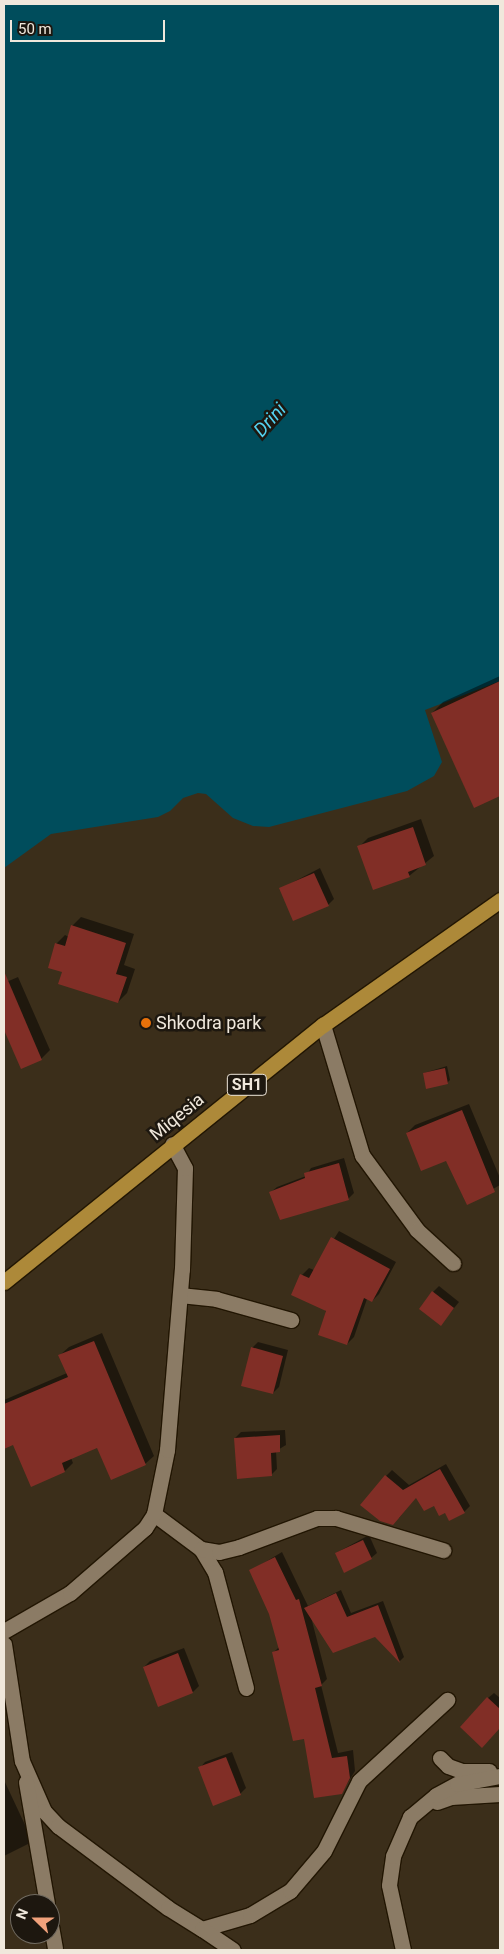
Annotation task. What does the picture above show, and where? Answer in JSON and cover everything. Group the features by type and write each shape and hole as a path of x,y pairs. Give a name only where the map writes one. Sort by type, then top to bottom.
{"main road":[{"name":"Miqesia","path":"4,1282 172,1144 323,1025 500,900"}],"street":[{"path":"323,1025 362,1155 417,1230 453,1263"},
{"path":"4,1631 70,1593 145,1528 154,1514 167,1450 180,1295 185,1168 172,1144"},
{"path":"180,1295 216,1299 291,1320"},
{"path":"154,1514 201,1548 219,1552 239,1547 317,1518 336,1518 443,1550"},
{"path":"201,1548 215,1572 246,1688"},
{"path":"4,1644 45,1894"},
{"path":"202,1929 250,1915 290,1891 324,1851 358,1780 447,1700"},
{"path":"440,1758 448,1766 462,1771 500,1771"},
{"path":"22,1761 44,1811 58,1826 168,1908 233,1950"},
{"path":"403,1950 389,1885 393,1856 410,1817 436,1795 457,1784 500,1776"},
{"path":"420,1809 451,1797 500,1794"},
{"path":"54,1944 55,1948"}],"water":[{"name":"Drini","path":"4,4 500,4 500,681 425,710 442,762 434,776 407,791 269,827 253,826 233,818 206,794 198,793 183,798 170,811 158,817 51,834 4,868"}],"building":[{"path":"500,681 500,796 474,808 431,713"},
{"path":"413,827 426,865 408,872 410,877 373,890 357,846"},
{"path":"314,873 329,906 293,921 279,888"},
{"path":"71,925 126,943 116,974 127,977 118,1003 58,984 62,972 48,968 55,943 65,946"},
{"path":"4,971 42,1060 21,1069 4,1030"},
{"path":"445,1068 448,1084 426,1089 423,1073"},
{"path":"462,1110 495,1192 467,1205 446,1161 421,1171 406,1133"},
{"path":"339,1163 349,1200 280,1220 269,1192 305,1178 304,1173"},
{"path":"331,1237 390,1269 372,1302 364,1298 347,1345 318,1335 326,1311 291,1295 300,1274 309,1278"},
{"path":"432,1291 454,1308 441,1326 419,1309"},
{"path":"94,1341 146,1465 111,1480 97,1448 62,1463 65,1472 31,1487 13,1445 4,1449 4,1404 68,1377 58,1355"},
{"path":"251,1347 283,1356 273,1394 241,1386"},
{"path":"280,1435 280,1452 271,1453 272,1476 237,1479 234,1438"},
{"path":"440,1469 465,1513 449,1521 445,1513 439,1516 434,1506 424,1511 416,1498 393,1525 380,1521 360,1505 385,1475 403,1490"},
{"path":"363,1540 372,1559 344,1573 335,1553"},
{"path":"275,1557 296,1600 299,1599 322,1686 315,1688 332,1758 347,1756 350,1778 342,1794 314,1798 304,1739 293,1741 272,1652 279,1650 269,1614 249,1570"},
{"path":"336,1593 347,1617 378,1605 400,1663 375,1637 333,1653 304,1608"},
{"path":"178,1653 193,1693 158,1707 143,1667"},
{"path":"487,1697 500,1709 500,1728 482,1748 460,1727"},
{"path":"226,1757 241,1795 213,1806 198,1767"}],"place":[{"name":"Shkodra park","path":"146,1023"}]}
